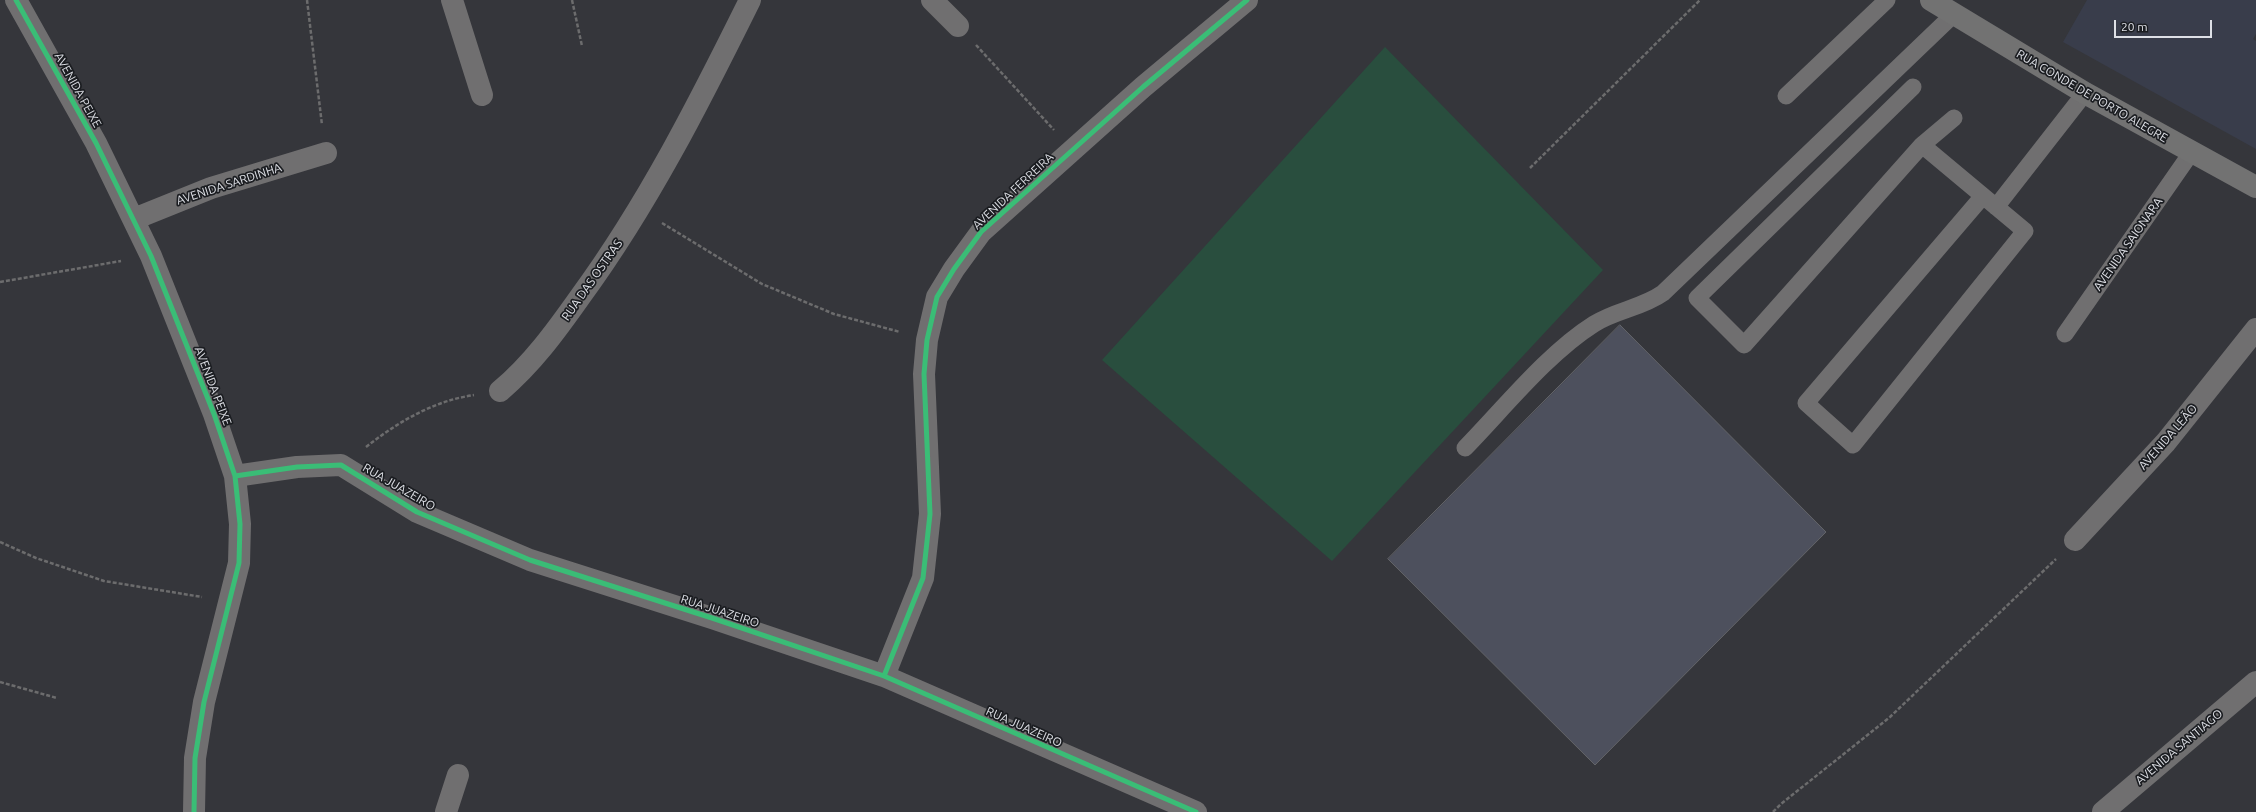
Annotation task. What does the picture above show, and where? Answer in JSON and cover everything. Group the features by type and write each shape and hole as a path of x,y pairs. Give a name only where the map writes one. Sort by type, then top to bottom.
{"main road":[{"name":"RUA CONDE DE PORTO ALEGRE","path":"1931,0 2085,93 2191,153 2256,186"}],"street":[{"name":"AVENIDA PEIXE","path":"16,0 96,143 152,256 214,414 235,476 240,524 239,563 203,709 195,758 194,812"},
{"path":"452,0 482,96"},
{"name":"RUA DAS OSTRAS","path":"500,391 518,376 550,338 617,247 697,109 750,0"},
{"path":"932,0 958,26"},
{"name":"AVENIDA FERREIRA","path":"884,676 923,578 930,514 924,374 927,340 938,297 954,268 981,232 1072,149 1247,0"},
{"name":"AVENIDA SARDINHA","path":"134,219 211,188 326,153"},
{"name":"AVENIDA LEÃO","path":"2075,540 2166,442 2256,329"},
{"path":"235,476 296,467 342,465"},
{"name":"RUA JUAZEIRO","path":"342,465 417,512 530,560 712,618 884,676 1196,812"},
{"name":"AVENIDA SANTIAGO","path":"2103,812 2256,682"},
{"path":"446,812 458,775"}],"lane":[{"path":"1786,96 1887,0"},
{"path":"1465,448 1566,343 1612,313 1650,302 1663,293 1954,14"},
{"path":"1913,88 1697,298 1744,345 1922,145 1954,118"},
{"path":"1996,208 2085,93"},
{"path":"1922,145 2025,231 1853,445 1806,403 1983,196"},
{"name":"AVENIDA SAIONARA","path":"2065,334 2191,153"}],"path":[{"path":"307,0 326,153"},
{"path":"572,0 582,46"},
{"path":"1530,168 1700,0"},
{"path":"958,26 1072,149"},
{"path":"639,209 762,284 834,314 927,340"},
{"path":"0,282 152,256"},
{"path":"342,465 387,430 417,413 462,397 500,391"},
{"path":"1773,812 1890,717 2075,540"},
{"path":"0,542 36,558 104,581 230,601"},
{"path":"0,682 57,698"}],"shaded area":[{"path":"2087,0 2256,0 2256,34 2253,39 2256,41 2256,149 2063,42"}],"green space":[{"path":"1385,47 1603,270 1332,561 1102,360"}],"building":[{"path":"1620,325 1826,532 1595,765 1388,559"}],"cycle path":[{"path":"16,0 96,143 151,256 214,414 235,476 240,524 239,563 204,702 195,758 194,812"},
{"path":"884,676 923,578 930,514 924,374 927,340 937,297 954,269 981,232 1143,87 1247,0"},
{"path":"235,476 297,467 341,465 417,512 530,560 712,618 884,676 1196,812"}]}
